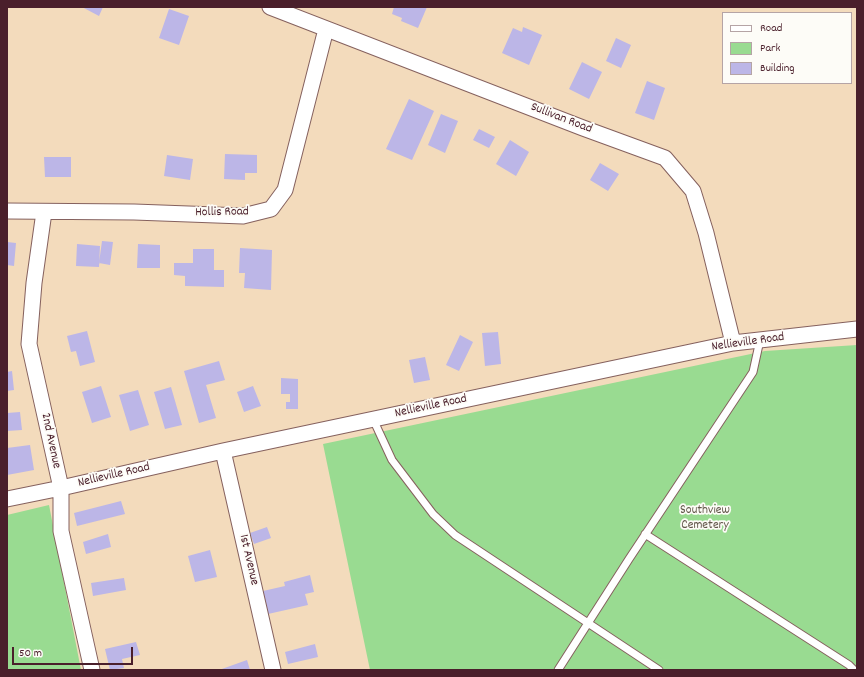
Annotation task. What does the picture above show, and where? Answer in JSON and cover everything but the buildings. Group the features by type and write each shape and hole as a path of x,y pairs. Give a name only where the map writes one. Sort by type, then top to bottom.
{"street":[{"name":"Sullivan Road","path":"270,7 583,128 665,158 694,191 733,343"},
{"name":"Hollis Road","path":"7,211 134,212 243,216 271,210 285,190 326,29"},
{"name":"2nd Avenue","path":"44,212 34,283 29,344 61,488 61,531 92,670"},
{"name":"Nellieville Road","path":"7,499 223,451 733,343 857,329"},
{"name":"1st Avenue","path":"223,451 273,670"}],"lane":[{"path":"558,670 753,372 760,340"},
{"path":"373,419 392,460 433,514 454,535 659,670"},
{"path":"646,534 850,665 854,670"}],"green space":[{"name":"Southview Cemetery","path":"857,345 857,670 370,670 323,444 765,351"},
{"path":"49,505 81,670 7,670 7,515"}]}
